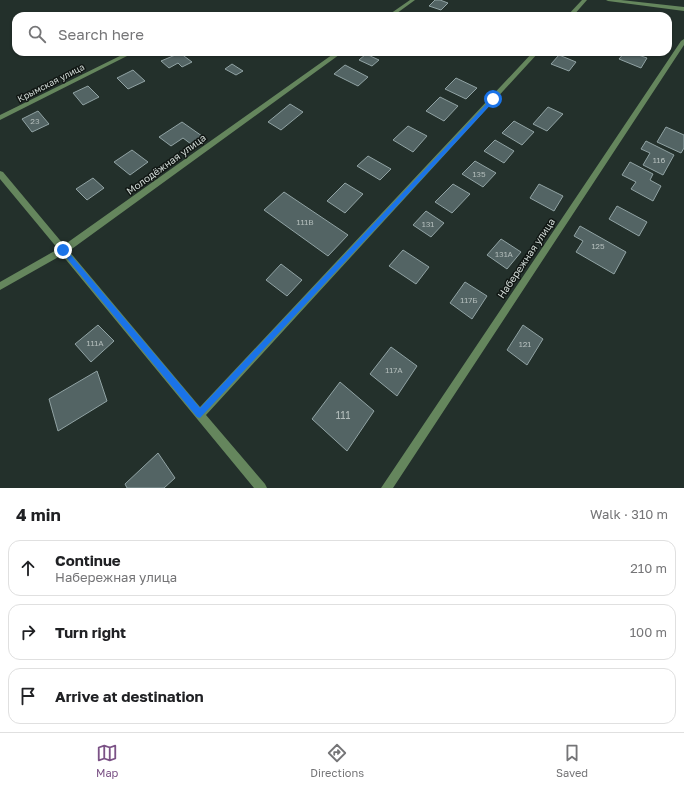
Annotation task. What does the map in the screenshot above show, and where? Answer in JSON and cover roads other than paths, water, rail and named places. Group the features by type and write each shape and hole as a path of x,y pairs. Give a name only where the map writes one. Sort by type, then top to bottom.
{"street":[{"path":"396,12 413,0"},
{"path":"574,12 585,0"},
{"path":"608,0 684,9"},
{"path":"655,6 659,0"},
{"name":"Набережная улица","path":"387,488 684,41"},
{"name":"Крымская улица","path":"0,118 124,56"},
{"name":"Молодёжная улица","path":"0,286 63,250 334,56"},
{"path":"200,414 532,56"},
{"path":"0,174 261,488"}]}
